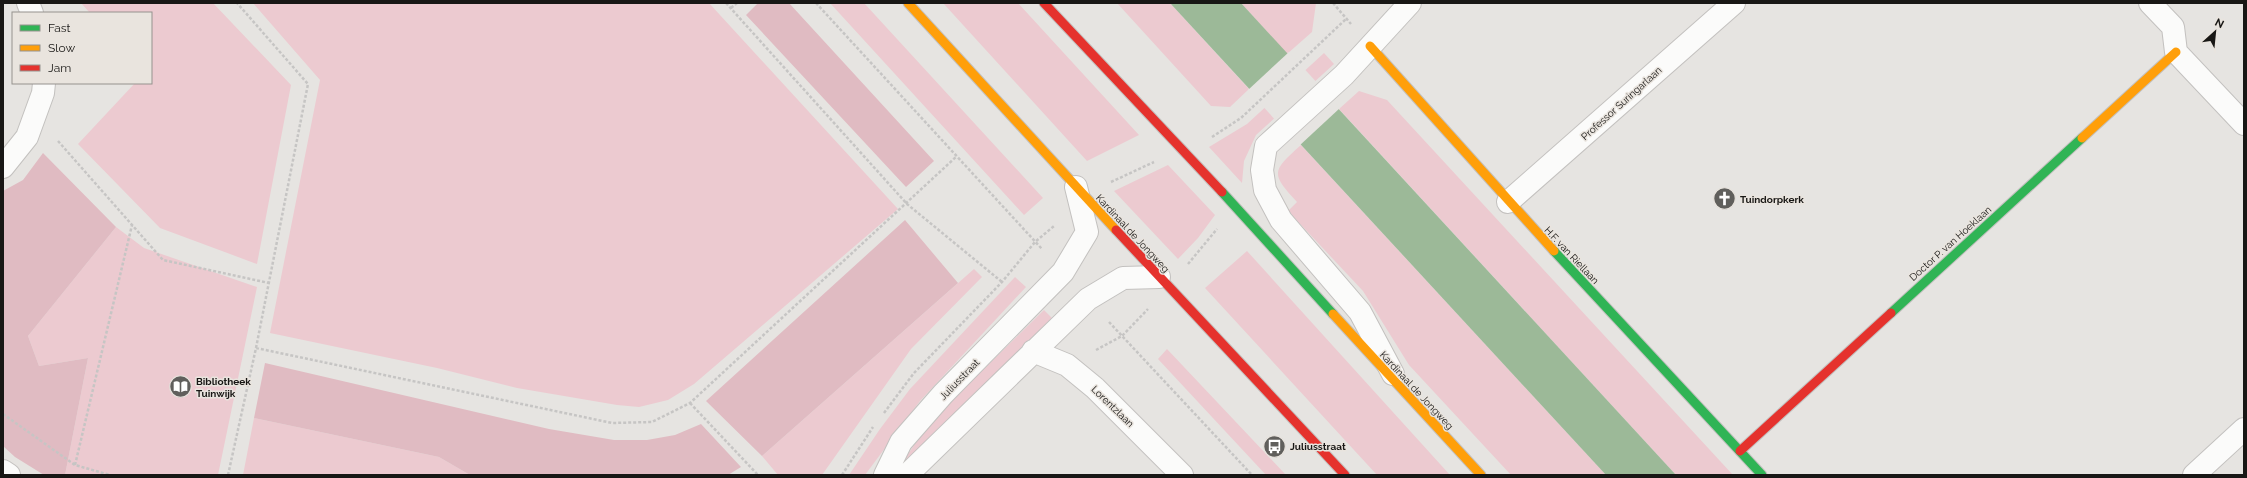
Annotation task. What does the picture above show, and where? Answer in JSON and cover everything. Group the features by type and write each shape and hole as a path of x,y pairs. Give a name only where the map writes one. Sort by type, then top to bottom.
{"main road":[{"name":"Kardinaal de Jongweg","path":"908,3 1159,277 1345,475"},
{"name":"Kardinaal de Jongweg","path":"1044,3 1183,149 1481,475"},
{"name":"H.F. van Riellaan","path":"1370,46 1508,202 1762,475"},
{"name":"Doctor P. van Hoeklaan","path":"1740,451 2176,52"}],"street":[{"path":"1402,389 1360,312 1281,220 1265,190 1262,170 1266,146 1344,75 1410,3"},
{"name":"Professor Suringarlaan","path":"1508,202 1734,3"},
{"path":"2150,3 2172,27 2176,52 2244,124"},
{"path":"3,167 27,137 43,93 44,84"},
{"name":"Juliusstraat","path":"885,475 901,442 943,394 1063,272 1087,232 1076,187"},
{"path":"907,475 1088,299 1123,278 1159,277"},
{"name":"Lorentzlaan","path":"1033,351 1067,365 1095,388 1182,475"},
{"path":"2194,475 2244,429"},
{"path":"3,471 9,475"}],"path":[{"path":"228,475 256,348 308,84 237,3"},
{"path":"726,3 906,204 1002,282"},
{"path":"731,8 736,3"},
{"path":"816,3 1063,272"},
{"path":"1241,118 1346,19 1333,3"},
{"path":"32,122 52,135 163,260 269,283"},
{"path":"256,348 612,423 652,422 690,403 957,156"},
{"path":"75,465 132,224"},
{"path":"1088,299 1252,475"},
{"path":"690,403 758,475"},
{"path":"3,414 75,465 110,475"}],"shaded area":[{"path":"81,3 213,3 291,85 257,264 160,228 78,144 134,84 152,84 152,12 89,12"},
{"path":"253,3 709,3 898,209 694,384 668,400 639,407 617,405 517,388 437,368 270,333 320,80"},
{"path":"758,3 789,3 934,161 906,187 746,15"},
{"path":"830,3 864,3 1043,198 1024,215"},
{"path":"943,3 1018,3 1139,135 1087,161"},
{"path":"1117,3 1170,3 1249,89 1230,107 1211,106"},
{"path":"1170,3 1241,3 1676,475 1606,475"},
{"path":"1241,3 1316,3 1312,32 1287,54"},
{"path":"1324,53 1334,64 1256,135 1244,161 1242,183 1209,147 1247,124"},
{"path":"1359,91 1387,100 1733,475 1676,475 1339,109"},
{"path":"1301,145 1606,475 1511,475 1409,365 1363,291 1288,211 1297,202 1282,185 1278,172 1284,161"},
{"path":"43,153 116,227 28,336 39,366 88,358 65,475 44,475 15,457 3,446 3,191 23,180"},
{"path":"1168,165 1215,215 1198,238 1178,259 1114,191"},
{"path":"905,220 958,283 762,456 706,401"},
{"path":"116,227 144,248 257,287 218,475 65,475 88,358 39,366 28,336"},
{"path":"1247,251 1450,475 1377,475 1205,288"},
{"path":"974,269 982,277 911,349 822,475 778,475 762,456"},
{"path":"1015,277 1026,287 920,401 865,475 849,475 880,429 910,389"},
{"path":"1044,310 1053,319 896,472 929,423"},
{"path":"1167,349 1286,475 1266,475 1158,359"},
{"path":"265,363 549,429 614,440 647,440 675,435 701,424 741,467 728,475 470,475 439,457 254,418"},
{"path":"254,418 439,457 470,475 243,475"}],"pier":[{"path":"1289,52 1340,108 1299,146 1248,90"}],"traffic: fast":[{"path":"1891,313 2082,138"},
{"path":"1222,192 1333,314"},
{"path":"1554,251 1762,475"}],"traffic: slow":[{"path":"908,3 1116,230"},
{"path":"1370,46 1554,251"},
{"path":"2082,138 2176,52"},
{"path":"1333,314 1481,475"}],"traffic: jam":[{"path":"1044,3 1222,192"},
{"path":"1116,230 1345,475"},
{"path":"1740,451 1891,313"}],"place":[{"name":"Tuindorpkerk","path":"1725,199"},
{"name":"Bibliotheek Tuinwijk","path":"181,387"},
{"name":"Juliusstraat","path":"1275,446"}]}
